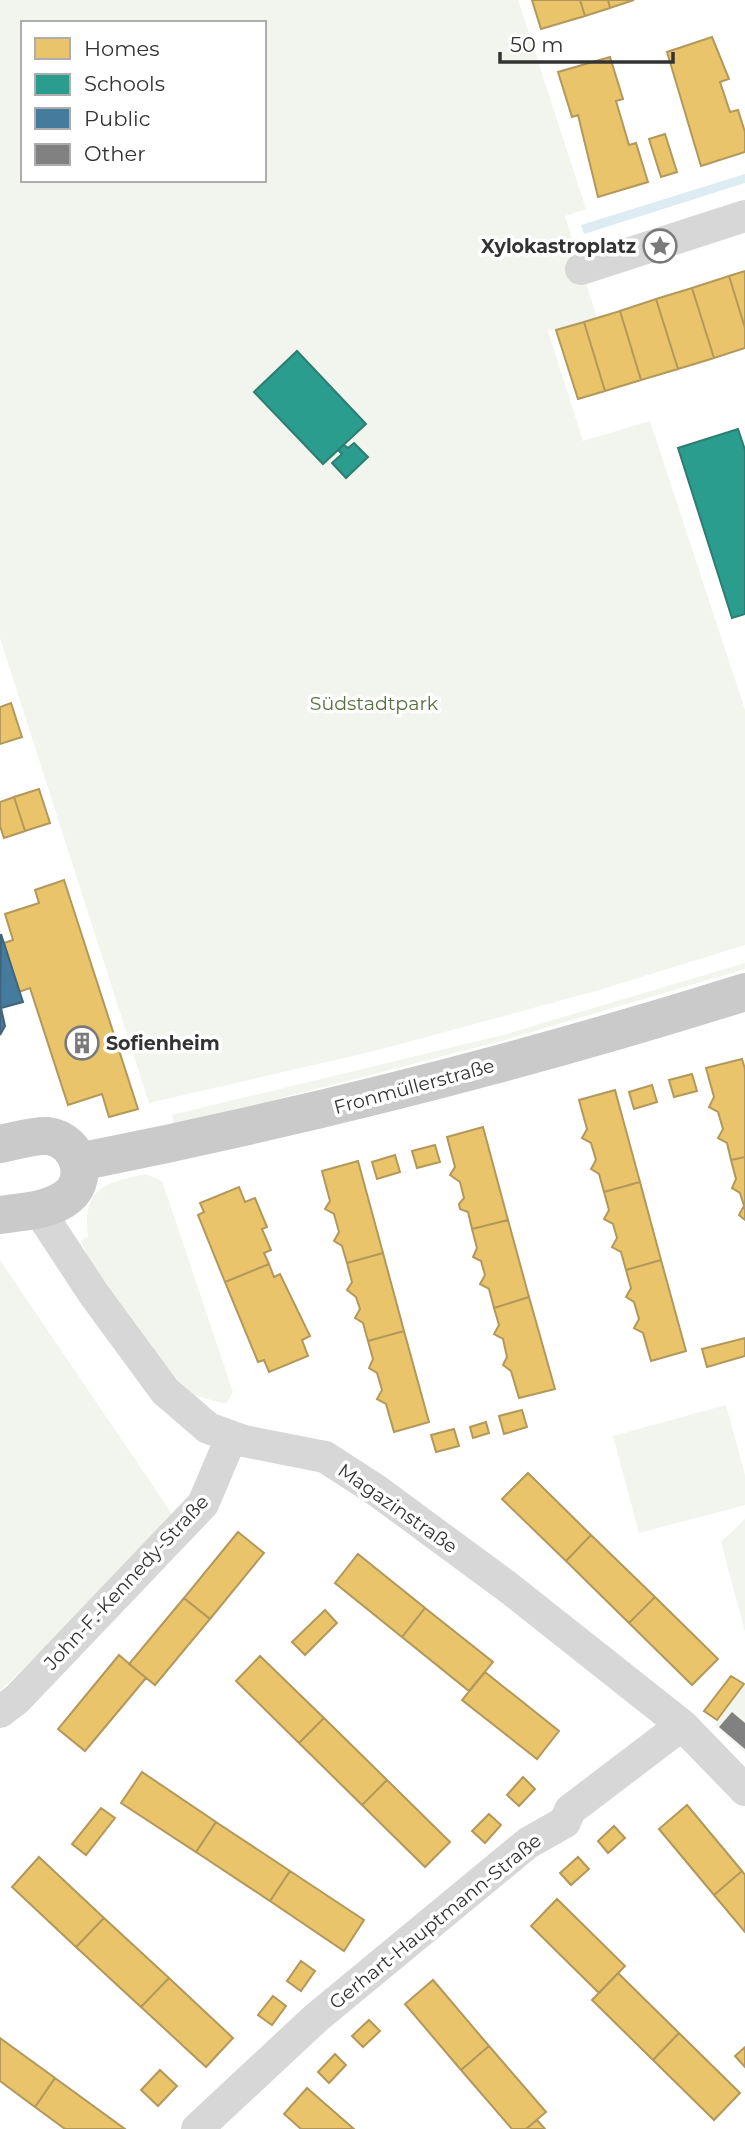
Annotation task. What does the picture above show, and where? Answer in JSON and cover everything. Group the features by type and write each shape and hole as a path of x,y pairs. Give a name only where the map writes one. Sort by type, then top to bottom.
{"main road":[{"name":"Fronmüllerstraße","path":"79,1162 185,1142 387,1095 646,1024 745,992"},
{"path":"0,1143 49,1136 69,1145 79,1162 80,1173 72,1194 51,1206 0,1215"}],"street":[{"path":"581,269 745,216"},
{"name":"Magazinstraße","path":"38,1209 93,1293 165,1391 208,1428 231,1438 325,1457 376,1490 509,1588 682,1725 745,1790"},
{"name":"John-F.-Kennedy-Straße","path":"0,1712 44,1671 203,1504 231,1438"},
{"name":"Gerhart-Hauptmann-Straße","path":"197,2129 316,2018 528,1843 565,1822 570,1810 682,1725"}],"green space":[{"name":"Südstadtpark","path":"0,0 518,0 586,209 565,216 597,318 548,331 583,441 650,421 745,710 745,945 596,991 378,1050 149,1103 0,638"},
{"path":"745,963 745,969 505,1040 277,1099 274,1106 174,1124 172,1115 503,1035"},
{"path":"146,1174 162,1181 233,1392 226,1404 193,1395 159,1361 96,1276 81,1240 88,1237 89,1208 99,1190 118,1181"},
{"path":"0,1260 176,1520 0,1691"},
{"path":"726,1405 745,1475 745,1505 639,1533 613,1436"},
{"path":"745,1519 745,1632 721,1542"},
{"path":"745,1684 745,1753 715,1725"}],"shaded area":[{"path":"745,174 745,183 584,234 581,225"}],"building: Homes":[{"path":"532,0 580,0 585,16 541,29"},
{"path":"580,0 608,0 610,8 585,16"},
{"path":"608,0 634,0 610,8"},
{"path":"712,37 729,79 720,82 730,112 738,110 745,132 745,152 701,166 667,52"},
{"path":"610,57 623,99 616,101 629,145 636,143 648,182 598,197 578,115 572,117 558,72"},
{"path":"665,134 677,172 661,177 649,139"},
{"path":"745,271 745,328 729,276"},
{"path":"729,276 745,328 745,348 714,358 692,288"},
{"path":"692,288 714,358 678,369 656,299"},
{"path":"656,299 678,369 641,380 620,311"},
{"path":"620,311 641,380 605,391 584,322"},
{"path":"584,322 605,391 578,399 556,330"},
{"path":"11,703 22,737 0,744 0,707"},
{"path":"39,789 50,823 25,831 14,797"},
{"path":"14,797 25,831 4,838 0,826 0,802"},
{"name":"Sofienheim","path":"64,880 138,1109 109,1117 102,1094 68,1105 30,988 19,992 4,943 13,940 5,914 39,903 35,890"},
{"path":"742,1059 745,1069 745,1157 731,1160 727,1143 718,1138 723,1129 718,1112 709,1107 714,1097 706,1068"},
{"path":"692,1074 697,1091 674,1097 669,1080"},
{"path":"652,1085 657,1102 634,1109 629,1092"},
{"path":"615,1090 640,1182 604,1192 599,1174 591,1169 596,1160 591,1143 582,1138 587,1129 579,1100"},
{"path":"483,1127 508,1220 472,1229 468,1212 460,1209 459,1204 464,1198 460,1182 450,1175 455,1167 447,1137"},
{"path":"435,1145 440,1162 417,1168 412,1151"},
{"path":"395,1155 400,1172 377,1179 372,1162"},
{"path":"745,1157 745,1220 739,1215 744,1206 740,1193 732,1188 736,1179 731,1160"},
{"path":"358,1161 383,1253 347,1263 342,1246 334,1241 339,1232 334,1214 325,1209 330,1201 322,1171"},
{"path":"640,1182 661,1260 626,1270 621,1252 612,1247 617,1238 613,1224 604,1219 609,1210 604,1192"},
{"path":"239,1187 245,1202 255,1198 267,1227 262,1229 271,1250 264,1253 269,1264 225,1282 198,1215 204,1212 200,1203"},
{"path":"508,1220 529,1297 494,1308 489,1289 480,1284 485,1275 481,1261 473,1257 477,1248 472,1229"},
{"path":"383,1253 404,1331 368,1341 363,1323 355,1318 360,1309 356,1297 347,1290 352,1282 347,1263"},
{"path":"661,1260 686,1351 651,1361 643,1333 634,1328 639,1319 634,1302 626,1297 631,1288 626,1270"},
{"path":"269,1264 274,1277 280,1274 310,1336 302,1340 308,1356 269,1372 264,1360 258,1362 225,1282"},
{"path":"529,1297 555,1389 519,1398 511,1371 503,1365 507,1357 503,1339 494,1334 499,1325 494,1308"},
{"path":"404,1331 429,1422 394,1432 386,1404 377,1399 382,1390 377,1373 369,1368 373,1359 368,1341"},
{"path":"745,1338 745,1356 707,1367 702,1349"},
{"path":"522,1410 527,1427 504,1434 499,1416"},
{"path":"486,1422 489,1433 473,1438 470,1427"},
{"path":"454,1429 459,1446 436,1452 431,1435"},
{"path":"528,1473 591,1535 566,1561 502,1499"},
{"path":"238,1532 264,1553 210,1619 184,1598"},
{"path":"591,1535 655,1597 629,1623 566,1561"},
{"path":"358,1554 425,1608 402,1637 335,1583"},
{"path":"655,1597 718,1659 692,1685 629,1623"},
{"path":"184,1598 210,1619 155,1685 129,1664"},
{"path":"425,1608 493,1662 469,1691 402,1637"},
{"path":"325,1610 337,1623 305,1655 292,1642"},
{"path":"119,1655 146,1678 85,1751 58,1729"},
{"path":"260,1656 324,1718 299,1743 236,1681"},
{"path":"485,1672 559,1731 537,1759 462,1700"},
{"path":"731,1676 744,1684 717,1720 704,1711"},
{"path":"324,1718 387,1780 362,1805 299,1743"},
{"path":"142,1772 216,1822 196,1852 121,1803"},
{"path":"523,1777 535,1789 519,1806 507,1795"},
{"path":"387,1780 450,1842 425,1867 362,1805"},
{"path":"687,1805 742,1871 714,1895 659,1829"},
{"path":"101,1808 115,1818 86,1855 72,1844"},
{"path":"489,1814 501,1825 485,1843 472,1831"},
{"path":"216,1822 290,1871 270,1901 196,1852"},
{"path":"614,1826 625,1838 608,1853 598,1841"},
{"path":"39,1857 104,1918 76,1947 12,1887"},
{"path":"578,1857 589,1869 571,1885 560,1873"},
{"path":"290,1871 364,1920 344,1951 270,1901"},
{"path":"742,1871 745,1875 745,1932 714,1895"},
{"path":"557,1899 625,1966 599,1993 531,1926"},
{"path":"104,1918 169,1978 141,2007 76,1947"},
{"path":"301,1961 315,1971 301,1991 287,1981"},
{"path":"618,1973 679,2033 653,2060 592,2000"},
{"path":"169,1978 233,2038 206,2067 141,2007"},
{"path":"433,1980 489,2046 461,2070 405,2004"},
{"path":"273,1996 286,2006 272,2025 258,2015"},
{"path":"369,2020 380,2031 363,2047 352,2036"},
{"path":"679,2033 740,2093 714,2120 653,2060"},
{"path":"0,2038 55,2078 35,2107 0,2081"},
{"path":"489,2046 546,2112 526,2129 512,2129 461,2070"},
{"path":"745,2047 745,2067 735,2056"},
{"path":"335,2054 346,2065 329,2083 318,2072"},
{"path":"160,2070 177,2086 158,2106 141,2090"},
{"path":"55,2078 125,2129 65,2129 35,2107"},
{"path":"307,2088 354,2129 301,2129 284,2114"},
{"path":"537,2120 545,2129 526,2129"}],"building: Schools":[{"path":"297,351 366,424 323,464 254,392"},
{"path":"738,429 745,450 745,614 732,618 678,448"},
{"path":"354,443 368,457 346,478 332,463 342,454 338,450 344,445 348,448"}],"building: Public":[{"path":"1,934 23,1002 1,1008 5,1026 0,1035"}],"building: Other":[{"path":"732,1712 745,1723 745,1749 719,1727"}],"place":[{"name":"Xylokastroplatz","path":"660,246"},
{"name":"Sofienheim","path":"82,1043"}]}
